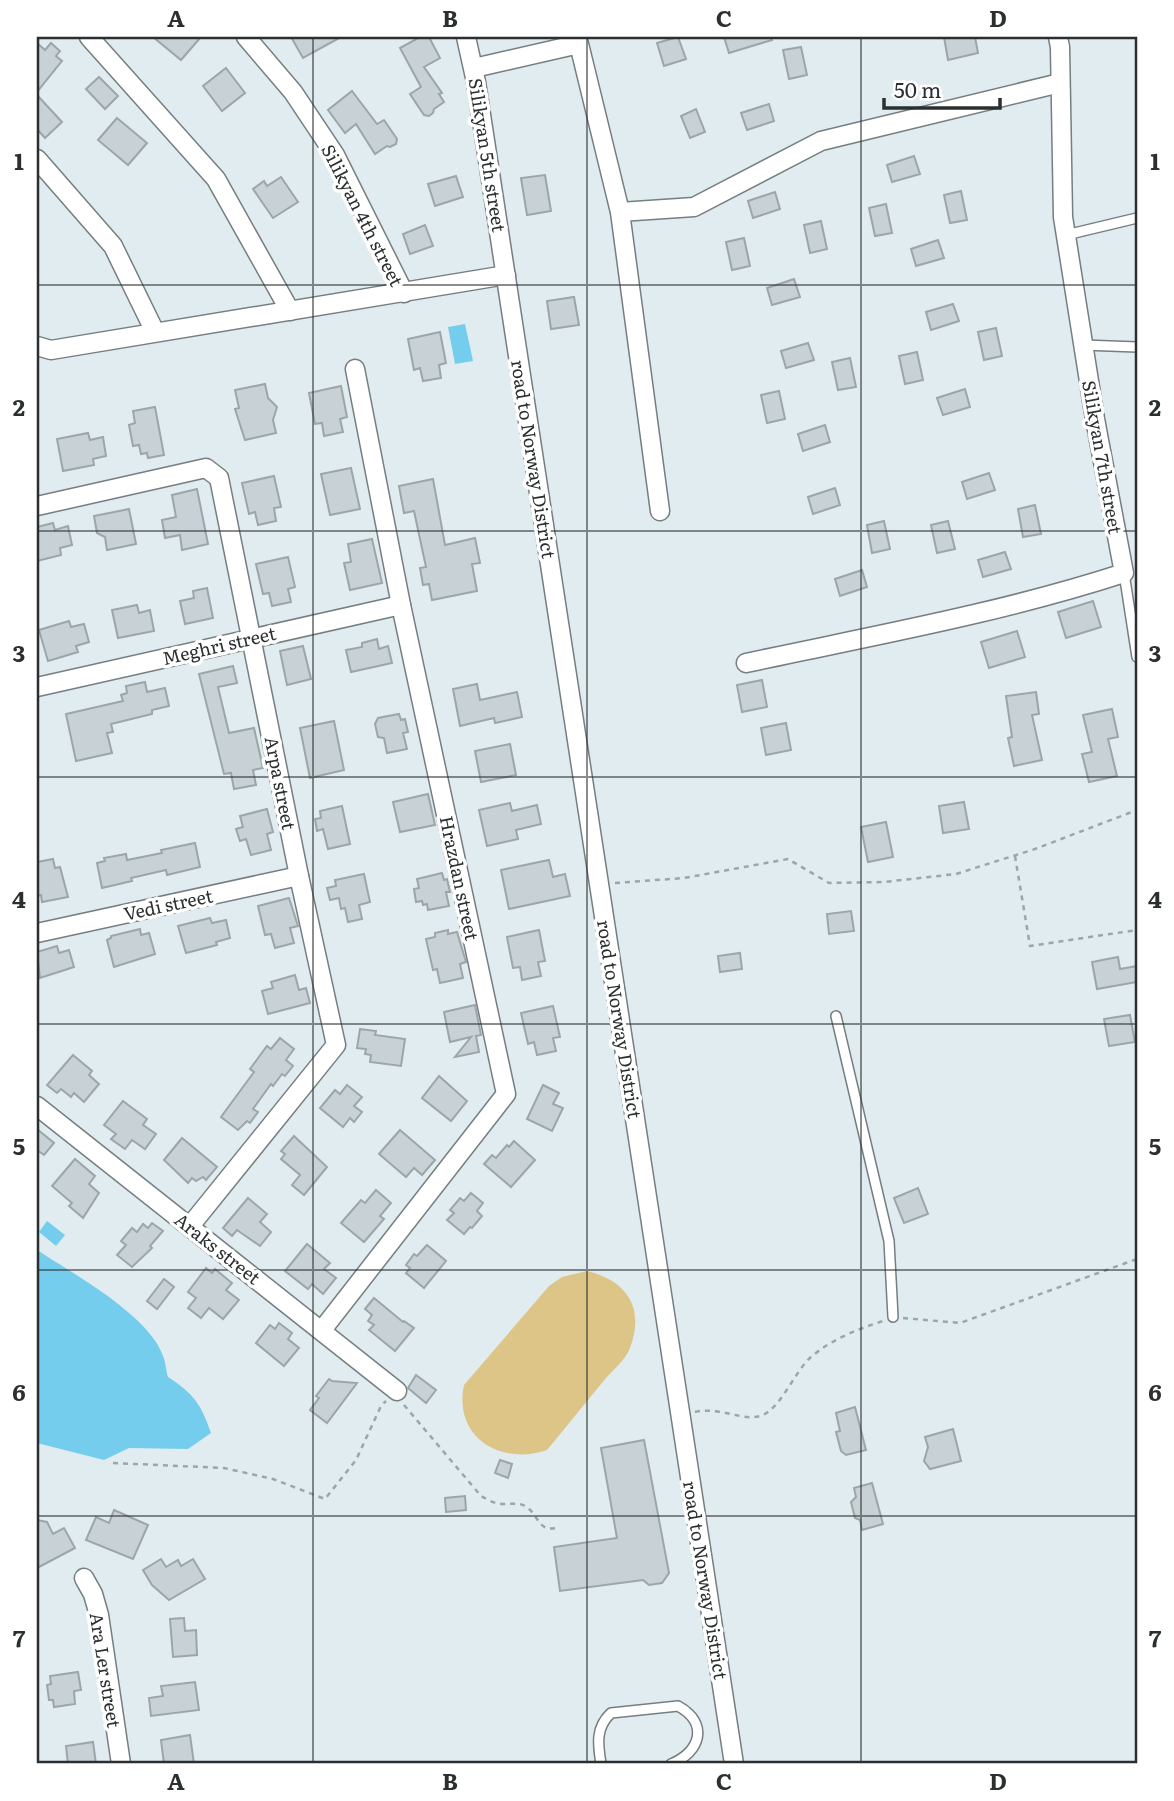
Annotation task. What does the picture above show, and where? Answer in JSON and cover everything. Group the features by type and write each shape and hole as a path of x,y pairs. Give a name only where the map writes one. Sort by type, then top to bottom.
{"street":[{"path":"89,37 216,179 290,311"},
{"name":"Silikyan 4th street","path":"246,37 293,92 335,155 404,293"},
{"name":"Silikyan 5th street","path":"466,37 474,68 506,275"},
{"name":"Silikyan 7th street","path":"1058,37 1063,217 1124,573"},
{"path":"474,68 577,40 620,212 660,511"},
{"path":"620,212 694,208 821,141 1060,83"},
{"path":"37,159 113,246 155,332"},
{"path":"37,346 51,350 506,275"},
{"name":"road to Norway District","path":"506,275 734,1764"},
{"name":"Hrazdan street","path":"322,1330 506,1094 401,605 355,369"},
{"name":"Arpa street","path":"37,506 206,468 219,478 336,1045 190,1226"},
{"path":"746,663 969,615 1048,596 1124,573"},
{"name":"Meghri street","path":"37,687 401,605"},
{"name":"Vedi street","path":"37,933 299,876"},
{"name":"Araks street","path":"37,1106 397,1391"},
{"name":"Ara Ler street","path":"84,1578 93,1594 99,1615 121,1764"}],"lane":[{"path":"1066,235 1137,218"},
{"path":"1083,345 1137,346"},
{"path":"1124,573 1137,657"},
{"path":"836,1016 889,1241 893,1317"},
{"path":"601,1764 597,1740 603,1721 611,1713 678,1706 688,1711 697,1726 698,1740 685,1759 671,1764"}],"path":[{"path":"599,884 684,878 788,859 829,883 884,882 957,874 1015,856 1137,810"},
{"path":"1015,856 1030,946 1137,930"},
{"path":"681,1415 705,1409 729,1412 751,1419 766,1413 810,1358 852,1331 893,1317 960,1322 1137,1259"},
{"path":"113,1463 224,1468 273,1479 325,1499 355,1460 381,1406 397,1391 404,1405 481,1496 496,1503 523,1504 532,1511 542,1527 548,1530 555,1528"}],"shaded area":[{"path":"587,1271 613,1281 629,1298 634,1308 635,1320 628,1352 547,1450 513,1454 484,1443 473,1433 466,1419 464,1385 549,1286 562,1277"}],"water":[{"path":"465,324 473,361 455,364 448,327"},
{"path":"47,1221 65,1235 56,1246 39,1232"},
{"path":"37,1250 108,1296 142,1325 163,1356 168,1377 196,1400 211,1433 188,1449 129,1448 104,1460 37,1443"}],"building":[{"path":"153,37 201,37 181,60"},
{"path":"291,37 341,37 303,58"},
{"path":"420,37 429,37 440,58 424,67 442,93 439,94 444,102 429,116 424,115 410,94 421,87 400,48"},
{"path":"678,37 686,59 664,66 657,43"},
{"path":"724,37 771,37 772,40 729,53"},
{"path":"944,37 975,37 978,53 948,60"},
{"path":"37,43 45,50 51,43 60,51 56,56 62,61 37,92"},
{"path":"801,47 807,75 789,79 783,50"},
{"path":"226,68 245,93 222,111 203,86"},
{"path":"99,77 118,96 105,109 86,89"},
{"path":"352,91 377,124 384,120 397,139 396,144 375,154 356,124 345,133 328,110"},
{"path":"37,95 62,122 45,138 37,129"},
{"path":"769,104 774,121 747,130 741,113"},
{"path":"696,109 705,132 690,138 681,116"},
{"path":"117,118 147,143 128,165 98,140"},
{"path":"914,156 920,174 892,182 887,165"},
{"path":"545,175 551,211 527,215 521,178"},
{"path":"456,176 463,197 435,206 428,184"},
{"path":"281,177 298,202 273,218 253,189 264,181 267,186"},
{"path":"961,191 967,220 950,223 944,195"},
{"path":"775,192 780,209 753,218 748,201"},
{"path":"886,204 892,233 875,236 869,208"},
{"path":"821,221 827,249 810,253 804,225"},
{"path":"425,225 433,246 410,254 403,234"},
{"path":"744,238 750,266 732,270 726,242"},
{"path":"938,240 944,258 916,266 911,249"},
{"path":"794,279 800,297 772,305 767,288"},
{"path":"574,297 579,325 551,329 547,301"},
{"path":"953,304 959,321 931,330 926,312"},
{"path":"996,328 1002,356 984,360 978,332"},
{"path":"440,332 446,363 439,365 441,378 423,381 420,368 414,370 408,339"},
{"path":"808,343 814,360 786,368 781,351"},
{"path":"917,352 923,380 905,384 899,356"},
{"path":"850,358 856,387 838,390 832,362"},
{"path":"265,384 268,398 277,407 273,420 276,433 245,440 235,409 239,408 235,390"},
{"path":"341,386 347,417 340,419 343,432 324,436 322,423 315,424 309,393"},
{"path":"965,389 970,407 943,415 937,398"},
{"path":"779,391 785,419 767,423 761,395"},
{"path":"155,407 164,455 148,458 147,453 141,454 139,445 133,446 129,425 135,423 133,411"},
{"path":"825,425 830,442 803,451 798,434"},
{"path":"88,433 90,440 103,437 106,456 93,459 94,465 63,471 57,439"},
{"path":"351,468 360,509 330,515 321,474"},
{"path":"989,473 995,490 967,499 962,482"},
{"path":"274,476 281,507 274,508 276,521 258,525 255,512 249,514 242,483"},
{"path":"433,479 445,545 475,538 480,563 472,564 477,591 432,600 429,584 423,585 420,568 426,567 414,511 404,513 399,486"},
{"path":"835,488 840,505 813,514 808,497"},
{"path":"197,489 208,544 182,550 180,535 165,538 162,520 176,517 172,495"},
{"path":"1035,505 1041,534 1023,537 1018,509"},
{"path":"129,509 136,544 107,550 105,537 97,533 94,516"},
{"path":"884,521 890,549 872,553 867,525"},
{"path":"948,521 955,549 937,553 931,525"},
{"path":"53,523 55,530 68,526 72,545 60,548 61,555 37,561 37,527"},
{"path":"372,539 382,583 350,590 344,563 351,562 348,544"},
{"path":"1005,552 1011,569 983,577 978,560"},
{"path":"288,557 295,587 288,589 291,602 272,606 269,593 263,594 256,564"},
{"path":"862,570 867,587 840,596 835,579"},
{"path":"207,588 213,618 185,624 180,601 194,598 193,591"},
{"path":"1093,601 1101,627 1066,638 1058,612"},
{"path":"137,605 139,613 150,610 154,631 118,638 112,610"},
{"path":"69,621 71,627 84,624 89,642 76,646 78,652 48,661 39,630"},
{"path":"1017,631 1025,657 989,668 981,642"},
{"path":"377,639 379,649 388,646 392,663 351,672 346,650 362,647 362,643"},
{"path":"303,646 311,679 287,685 280,651"},
{"path":"233,666 237,683 218,687 229,733 254,728 263,768 253,770 256,785 234,789 231,773 224,774 199,674"},
{"path":"762,680 767,707 742,712 737,685"},
{"path":"145,682 147,692 165,688 169,706 152,710 152,714 111,724 113,732 107,733 112,753 76,761 66,714 123,701 121,695 127,693 126,686"},
{"path":"477,684 480,700 517,692 522,717 495,723 494,718 460,726 453,689"},
{"path":"1036,692 1039,714 1032,715 1042,760 1014,766 1008,738 1012,737 1006,696"},
{"path":"1112,709 1118,737 1108,739 1117,776 1089,782 1082,754 1092,752 1083,715"},
{"path":"399,714 401,720 405,719 408,732 403,733 407,749 387,753 384,738 378,737 375,724 378,718"},
{"path":"334,721 344,770 310,778 300,728"},
{"path":"786,723 791,750 766,755 761,728"},
{"path":"510,744 516,775 481,782 475,751"},
{"path":"428,794 435,825 400,832 393,802"},
{"path":"964,802 969,829 943,833 939,806"},
{"path":"510,803 512,811 537,805 541,824 516,830 518,839 487,846 479,810"},
{"path":"342,806 350,844 328,849 323,829 317,831 315,819 321,818 320,811"},
{"path":"267,809 273,832 267,834 271,850 251,855 246,839 240,841 236,829 243,827 240,816"},
{"path":"886,822 893,857 868,862 861,827"},
{"path":"195,843 200,867 167,875 166,870 102,888 97,863 105,861 104,858 126,854 127,860"},
{"path":"53,859 55,868 60,867 68,897 42,902 41,895 37,896 37,862"},
{"path":"549,860 553,877 565,874 570,896 509,909 501,870"},
{"path":"442,873 444,880 447,879 450,892 446,892 449,906 428,910 427,904 416,902 414,889 419,888 417,879"},
{"path":"364,874 370,902 359,905 362,919 348,922 345,908 341,909 339,898 330,900 327,888 336,886 335,880"},
{"path":"289,898 298,926 290,928 294,943 275,948 271,934 265,935 258,906"},
{"path":"851,911 854,931 829,934 827,914"},
{"path":"210,918 212,923 226,920 230,938 216,942 217,945 186,953 178,926"},
{"path":"140,929 141,935 149,933 155,954 114,967 107,940 111,936"},
{"path":"448,930 448,934 457,932 466,962 460,964 463,978 440,983 437,969 433,970 426,939 435,937 435,933"},
{"path":"539,930 545,961 538,962 541,976 522,980 520,967 513,968 507,937"},
{"path":"57,946 59,953 69,950 74,967 40,978 37,952"},
{"path":"740,953 742,969 720,972 718,956"},
{"path":"1118,957 1120,969 1137,966 1137,982 1097,989 1092,962"},
{"path":"295,975 299,990 306,988 310,1003 268,1014 262,991 273,988 271,982"},
{"path":"475,1005 481,1035 476,1036 479,1052 455,1057 471,1037 450,1042 444,1012"},
{"path":"553,1006 560,1037 553,1038 556,1051 537,1055 534,1042 528,1044 521,1013"},
{"path":"1130,1015 1135,1042 1109,1046 1104,1019"},
{"path":"360,1029 376,1031 375,1035 405,1039 401,1066 370,1062 371,1055 365,1054 366,1049 357,1048"},
{"path":"280,1038 294,1049 286,1060 293,1066 285,1076 282,1074 273,1086 271,1084 253,1109 258,1112 250,1123 247,1121 238,1130 221,1117 254,1072 250,1069 267,1046 271,1049"},
{"path":"73,1055 92,1071 89,1075 99,1084 84,1102 74,1093 71,1097 61,1089 57,1093 47,1085"},
{"path":"439,1076 467,1101 451,1121 422,1098"},
{"path":"347,1085 362,1097 354,1106 362,1112 354,1122 350,1118 343,1127 320,1108 335,1090 340,1094"},
{"path":"543,1085 559,1093 553,1104 563,1108 552,1131 527,1119"},
{"path":"123,1101 147,1119 143,1125 156,1134 145,1149 132,1140 125,1149 111,1139 116,1134 104,1125"},
{"path":"37,1129 54,1143 44,1155 37,1150"},
{"path":"400,1130 435,1160 422,1175 414,1168 406,1177 379,1154"},
{"path":"294,1136 327,1167 304,1195 292,1185 300,1175 281,1159 285,1154 281,1151"},
{"path":"182,1138 217,1167 206,1180 203,1177 196,1181 192,1178 188,1183 164,1160"},
{"path":"514,1141 535,1160 511,1187 484,1164 492,1155 496,1158"},
{"path":"75,1159 95,1176 89,1184 99,1193 83,1218 69,1206 72,1203 52,1186"},
{"path":"918,1188 928,1214 904,1223 894,1198"},
{"path":"376,1190 391,1203 380,1216 384,1219 364,1242 341,1223 361,1200 365,1203"},
{"path":"471,1193 483,1203 477,1211 482,1216 464,1234 447,1220 454,1213 450,1210 460,1198 464,1201"},
{"path":"248,1198 267,1214 260,1222 271,1232 260,1246 237,1230 232,1236 223,1228"},
{"path":"152,1223 163,1231 150,1246 152,1248 132,1267 117,1255 126,1245 121,1241 132,1228 137,1232 143,1224 148,1228"},
{"path":"307,1244 330,1263 324,1269 336,1278 323,1294 312,1284 308,1289 285,1271"},
{"path":"427,1245 446,1261 424,1288 406,1273 410,1268 406,1265 414,1254 417,1256"},
{"path":"206,1268 212,1273 215,1269 232,1283 226,1290 239,1300 223,1319 209,1308 201,1318 188,1308 196,1298 188,1292"},
{"path":"164,1279 174,1287 157,1309 147,1301"},
{"path":"374,1298 414,1328 395,1351 369,1330 374,1325 368,1321 372,1315 365,1309"},
{"path":"279,1323 292,1333 288,1339 299,1348 284,1366 256,1343 270,1325 275,1329"},
{"path":"416,1375 436,1390 426,1403 408,1388"},
{"path":"329,1379 357,1383 327,1423 310,1410 319,1398 316,1396"},
{"path":"855,1407 866,1450 846,1455 841,1451 836,1432 840,1431 836,1413"},
{"path":"953,1429 961,1461 930,1469 924,1461 928,1447 925,1437"},
{"path":"644,1440 669,1573 662,1583 649,1585 643,1580 560,1591 554,1547 617,1538 601,1448"},
{"path":"500,1460 512,1464 508,1478 495,1473"},
{"path":"872,1483 883,1524 862,1530 860,1520 855,1518 851,1502 856,1497 854,1488"},
{"path":"465,1496 466,1510 446,1512 445,1498"},
{"path":"114,1510 148,1525 133,1559 86,1540 96,1517 109,1523"},
{"path":"37,1520 47,1522 53,1534 64,1528 75,1548 37,1568"},
{"path":"161,1559 166,1567 178,1560 181,1566 193,1559 205,1579 169,1600 152,1585 143,1570"},
{"path":"184,1618 185,1631 196,1630 197,1655 173,1657 170,1619"},
{"path":"78,1672 81,1690 74,1691 75,1704 54,1707 53,1700 49,1700 47,1685 51,1684 50,1676"},
{"path":"195,1682 199,1710 151,1716 149,1698 163,1696 161,1686"},
{"path":"190,1735 194,1764 164,1764 161,1740"},
{"path":"93,1742 96,1764 68,1764 66,1746"}]}
